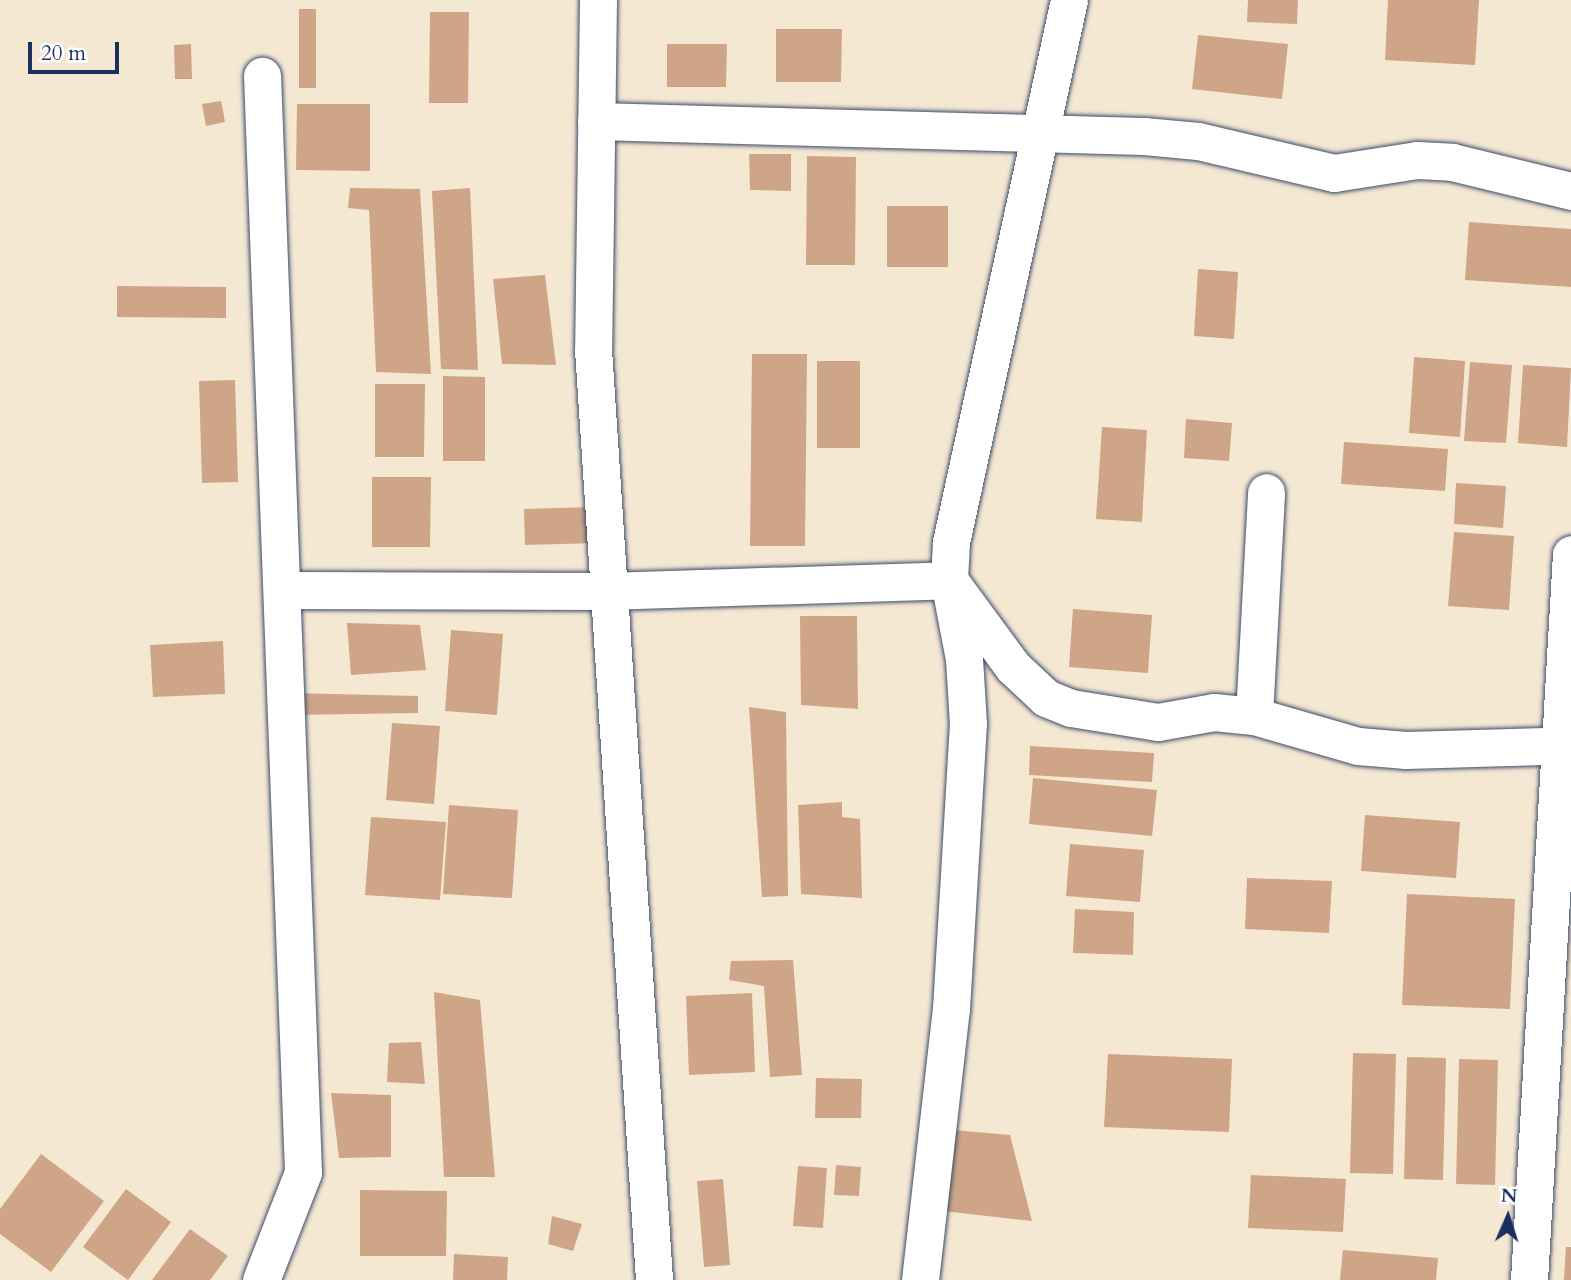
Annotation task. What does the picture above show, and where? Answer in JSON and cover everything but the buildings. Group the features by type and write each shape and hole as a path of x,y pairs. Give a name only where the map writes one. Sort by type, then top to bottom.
{"street":[{"path":"598,0 593,349 606,591 654,1280"},
{"path":"920,1280 951,1009 968,724 964,659 949,580 951,542 1037,136 1069,0"},
{"path":"261,1280 303,1172 281,699 285,590 262,76"},
{"path":"596,121 1198,141 1334,173 1417,160 1452,162 1571,191"},
{"path":"1254,716 1266,492"},
{"path":"1529,1280 1563,745 1571,554"},
{"path":"285,590 606,591 949,580"},
{"path":"949,580 1013,667 1046,698 1112,719 1158,722 1214,712 1254,716 1358,746 1497,750 1563,745"}]}
